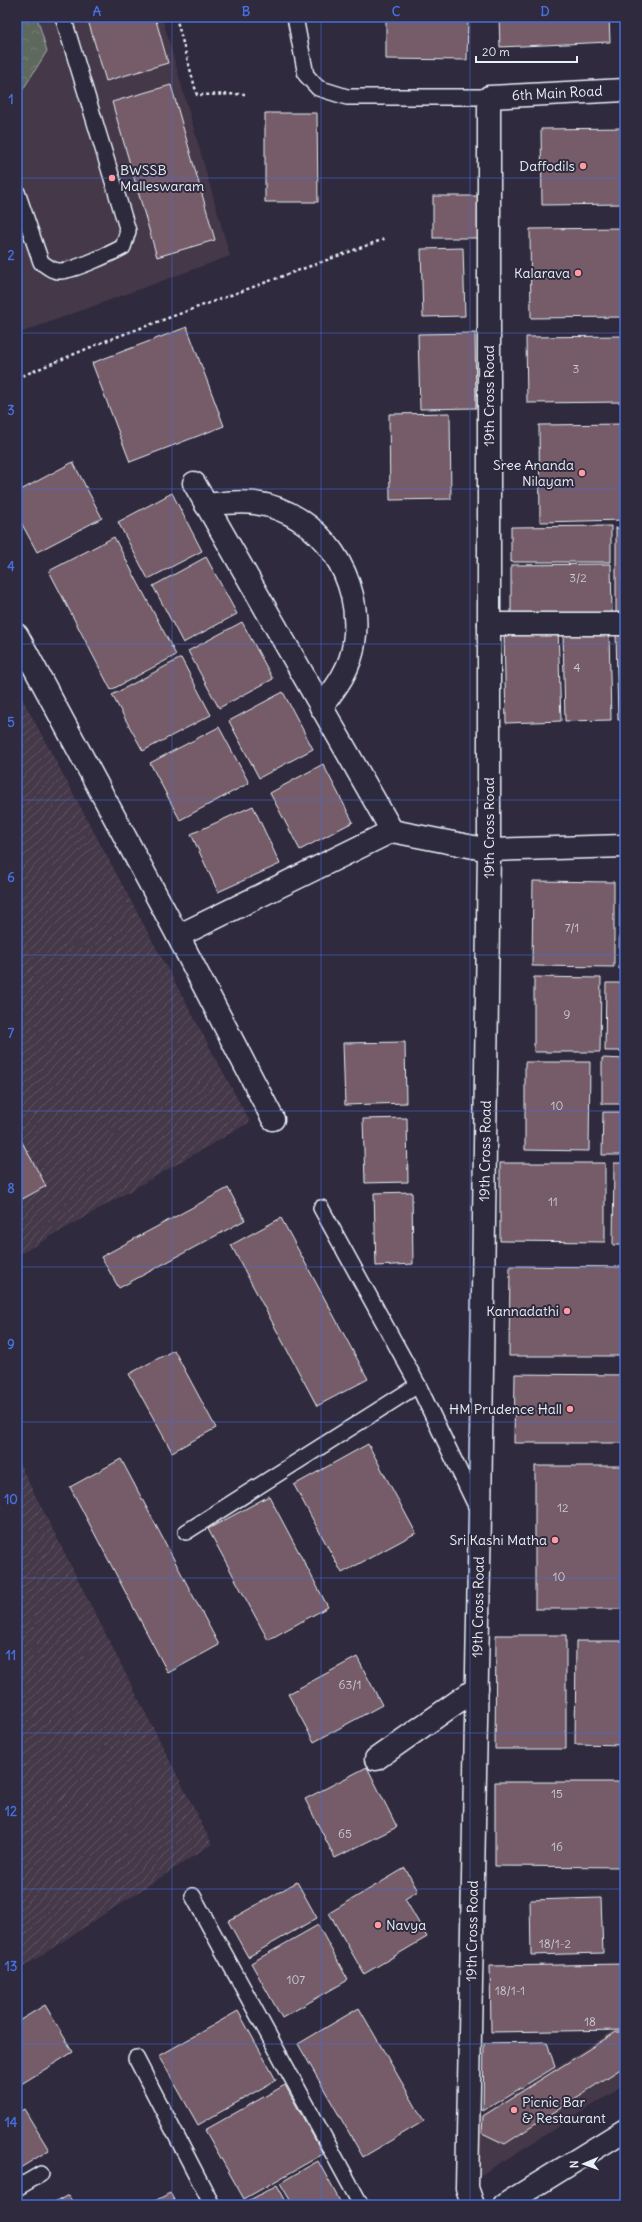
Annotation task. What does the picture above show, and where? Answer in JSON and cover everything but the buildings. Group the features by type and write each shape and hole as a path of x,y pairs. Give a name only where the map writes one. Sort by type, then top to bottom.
{"street":[{"name":"6th Main Road","path":"489,97 625,90"},
{"name":"19th Cross Road","path":"473,2205 467,2188 480,1515 489,850 489,97"},
{"path":"194,483 392,831"},
{"path":"206,505 230,502 255,503 278,509 300,520 320,535 335,553 346,574 354,597 356,621 354,644 347,667 336,688 321,707"},
{"path":"489,624 625,624"},
{"path":"17,635 178,936 273,1119"},
{"path":"178,936 392,831 489,850 625,846"},
{"path":"376,1759 477,1688"},
{"path":"504,2205 625,2130"}],"lane":[{"path":"17,192 41,262 49,268 60,271 108,255 123,247 128,231 63,17"},
{"path":"296,17 306,75 318,88 346,97 489,97"},
{"path":"321,1208 418,1385 480,1515"},
{"path":"186,1532 418,1385"},
{"path":"193,1896 361,2205"},
{"path":"136,2058 212,2205"},
{"path":"17,2188 41,2174"}],"path":[{"path":"176,17 197,95 245,94"},
{"path":"17,378 108,340 387,238"}],"shaded area":[{"name":"BWSSB Malleswaram","path":"17,17 162,17 230,256 17,334"},
{"path":"17,689 250,1122 17,1256"},
{"path":"17,1459 212,1844 17,1971"},
{"path":"613,2031 625,2031 625,2085 476,2178 478,2117"}],"green space":[{"path":"17,17 37,17 47,51 17,99"}],"place":[{"name":"Daffodils","path":"583,166"},
{"name":"BWSSB Malleswaram","path":"112,178"},
{"name":"Kalarava","path":"578,273"},
{"name":"Sree Ananda Nilayam","path":"582,473"},
{"name":"Kannadathi","path":"567,1311"},
{"name":"HM Prudence Hall","path":"570,1409"},
{"name":"Sri Kashi Matha","path":"555,1540"},
{"name":"Navya","path":"378,1925"},
{"name":"Picnic Bar & Restaurant","path":"514,2110"}]}
